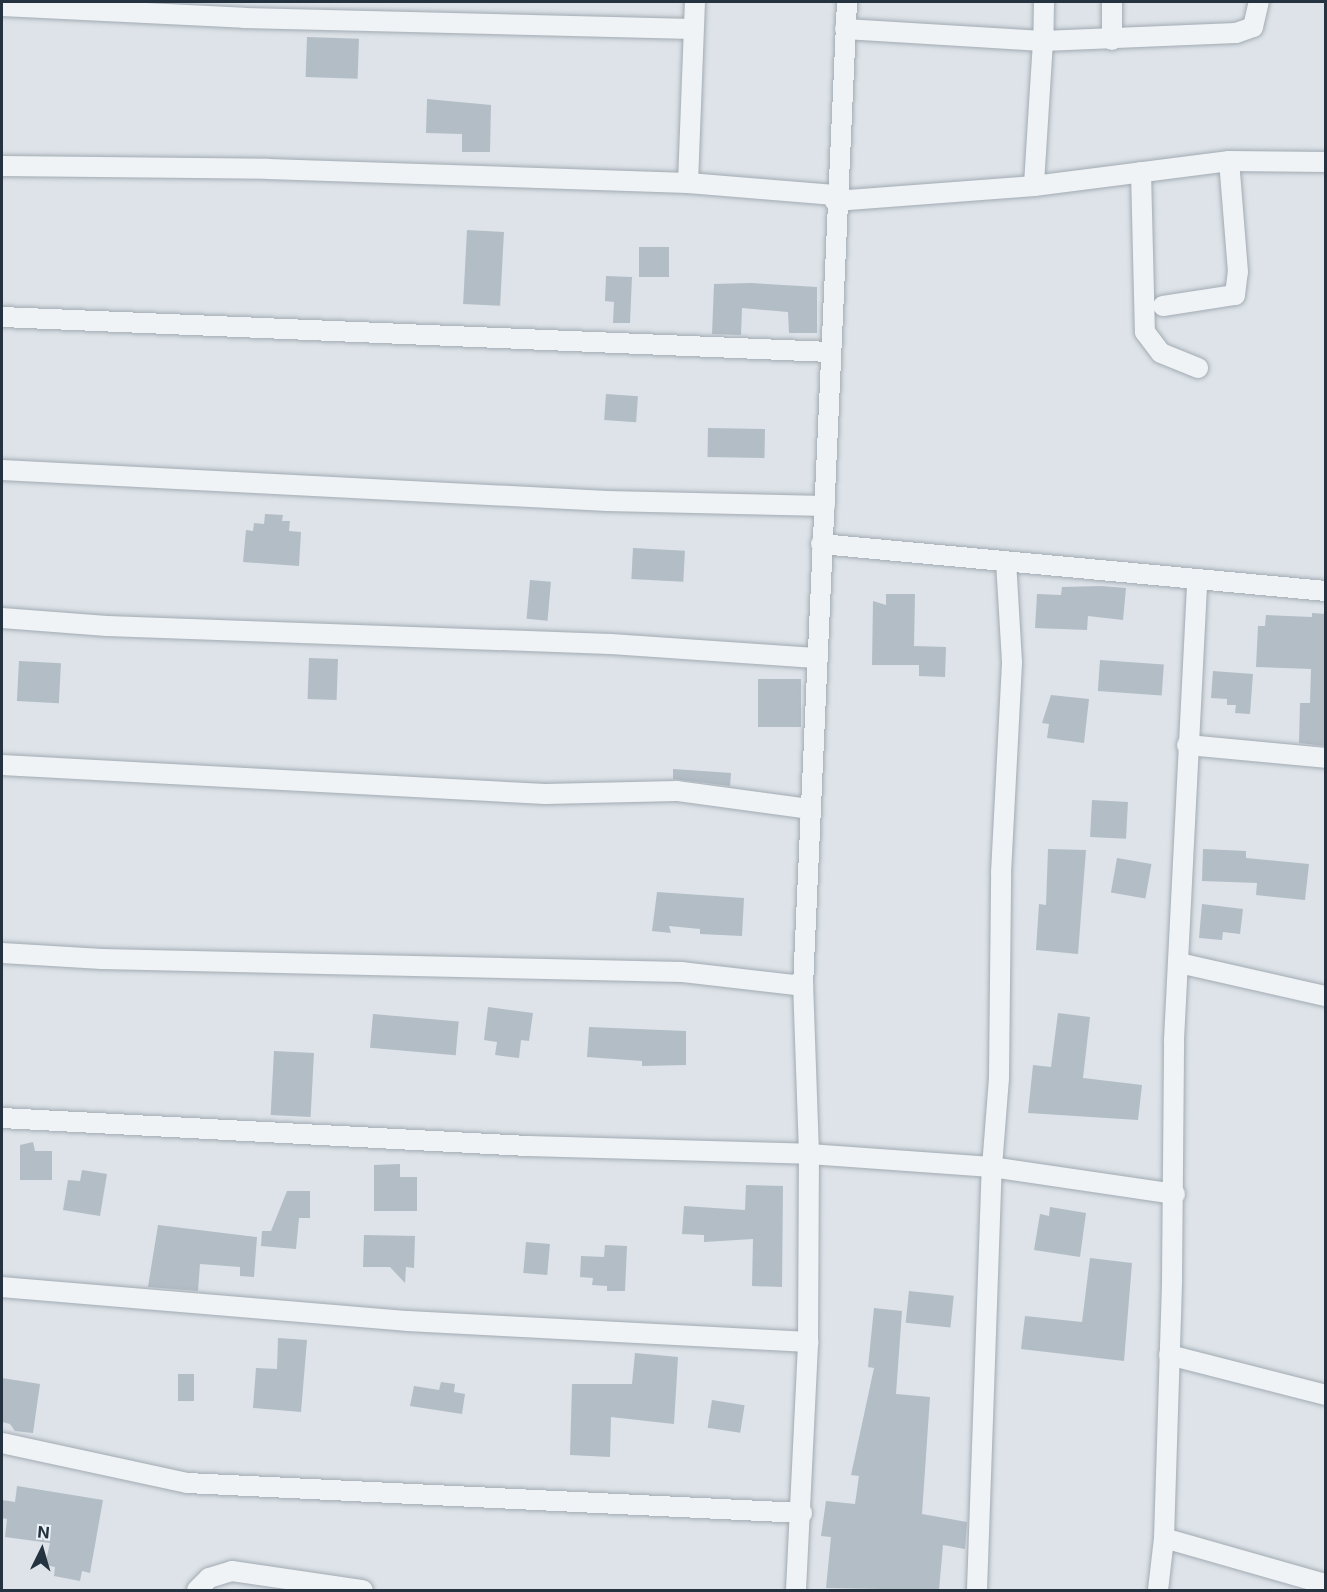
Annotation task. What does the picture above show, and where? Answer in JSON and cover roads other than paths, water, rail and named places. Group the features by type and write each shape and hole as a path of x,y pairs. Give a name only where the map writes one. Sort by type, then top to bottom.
{"street":[{"path":"688,183 695,2"},
{"path":"796,1590 802,1513 808,1342 809,1154 803,986 821,544 825,506 835,201 847,2"},
{"path":"1034,186 1044,2"},
{"path":"1112,2 1112,40"},
{"path":"845,29 1043,41 1112,40 1236,33 1253,27 1259,2"},
{"path":"2,6 244,18 693,29"},
{"path":"835,201 1034,186 1229,161 1326,162"},
{"path":"1163,306 1235,295 1238,272 1229,161"},
{"path":"2,166 268,169 688,183 835,195 835,201"},
{"path":"1141,172 1145,332 1161,353 1198,368"},
{"path":"2,317 829,352"},
{"path":"2,470 607,501 825,506"},
{"path":"821,544 896,548 1006,562 1326,591"},
{"path":"977,1590 992,1167 999,1078 1001,873 1012,662 1006,562"},
{"path":"1158,1590 1164,1538 1175,1194 1172,1133 1187,745 1197,580"},
{"path":"2,618 107,626 621,645 818,658"},
{"path":"1187,745 1326,758"},
{"path":"2,765 544,794 676,791 810,809"},
{"path":"2,953 102,959 682,972 803,986"},
{"path":"1179,963 1326,996"},
{"path":"2,1118 504,1145 809,1154 992,1167 1175,1194"},
{"path":"2,1287 408,1321 808,1342"},
{"path":"1169,1355 1326,1395"},
{"path":"2,1443 187,1483 802,1513"},
{"path":"1164,1538 1326,1584"},
{"path":"197,1590 209,1578 232,1571 272,1584 363,1590"}]}
